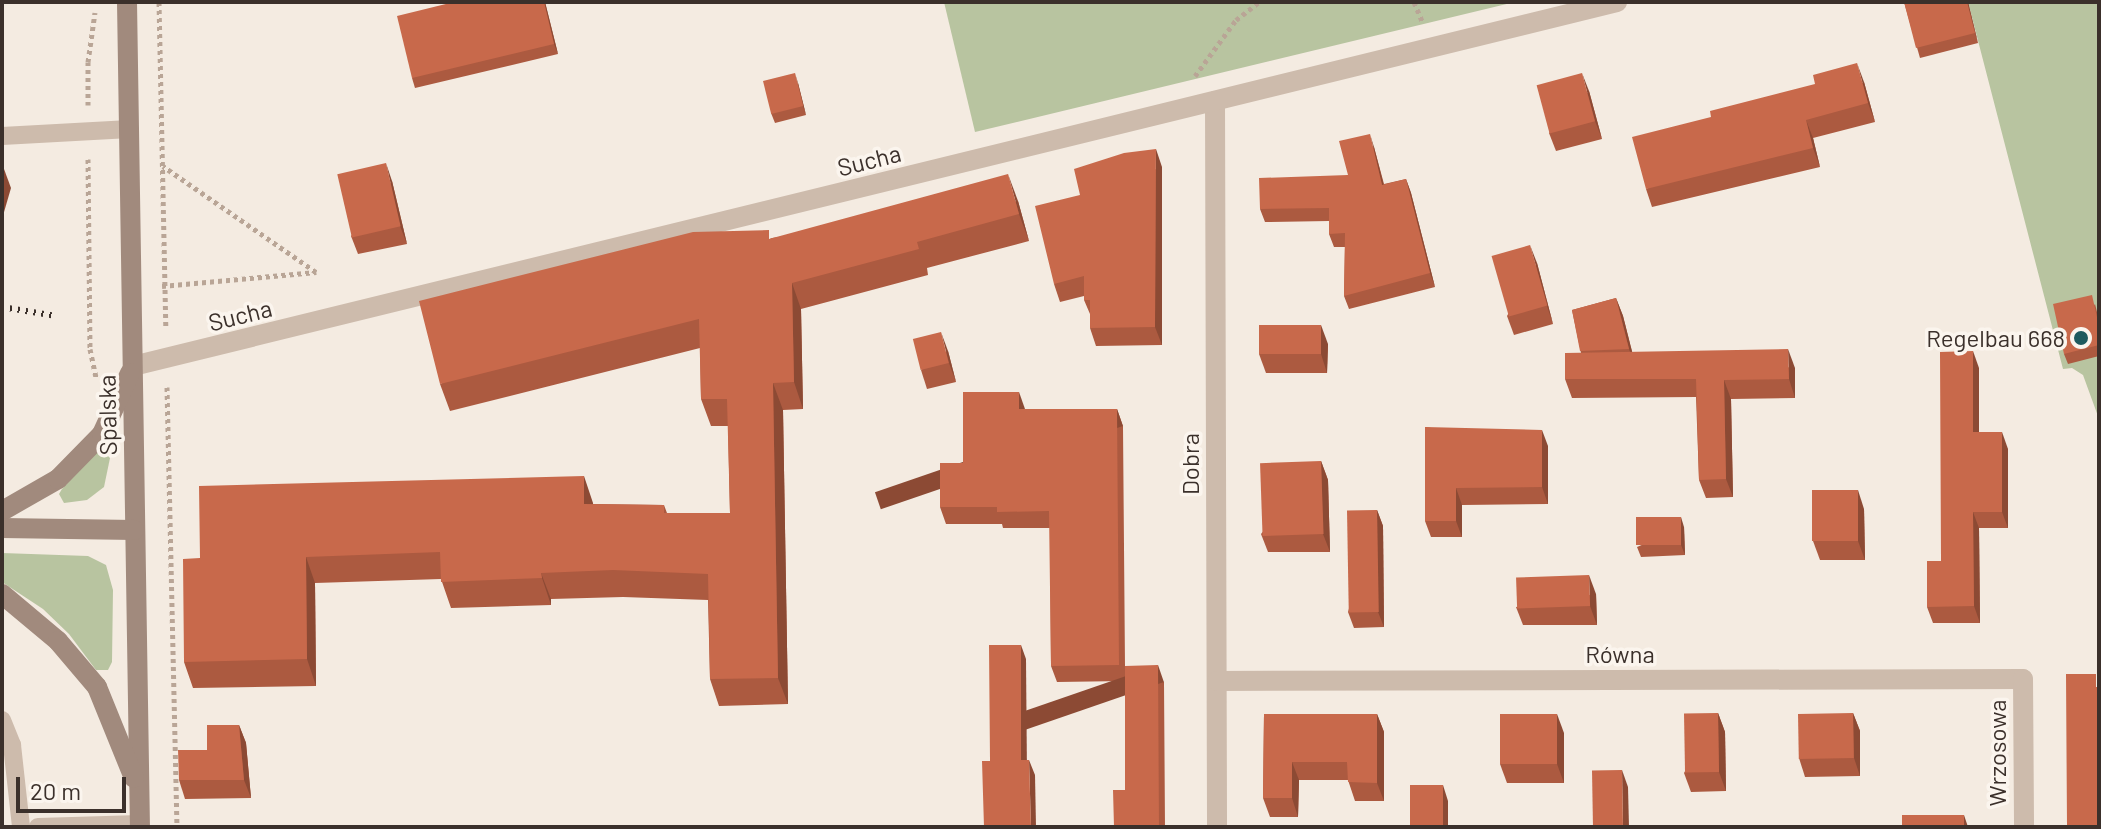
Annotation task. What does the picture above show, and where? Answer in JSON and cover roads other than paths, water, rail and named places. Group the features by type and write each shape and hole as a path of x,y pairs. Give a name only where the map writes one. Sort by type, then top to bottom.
{"street":[{"name":"Spalska","path":"127,2 140,825"},
{"name":"Sucha","path":"133,366 1617,2"},
{"name":"Dobra","path":"1215,101 1217,827"},
{"path":"2,511 58,479 102,434 133,366"},
{"path":"2,528 134,530"},
{"path":"2,594 58,641 97,687 139,791"},
{"name":"Równa","path":"1217,681 2023,679"},
{"name":"Wrzosowa","path":"2023,679 2024,827"}],"lane":[{"path":"2,136 130,129"},
{"path":"2,720 21,827"},
{"path":"38,827 140,825"}],"railway":[{"path":"2,307 56,316"}],"place":[{"name":"Regelbau 668","path":"2081,338"}]}
